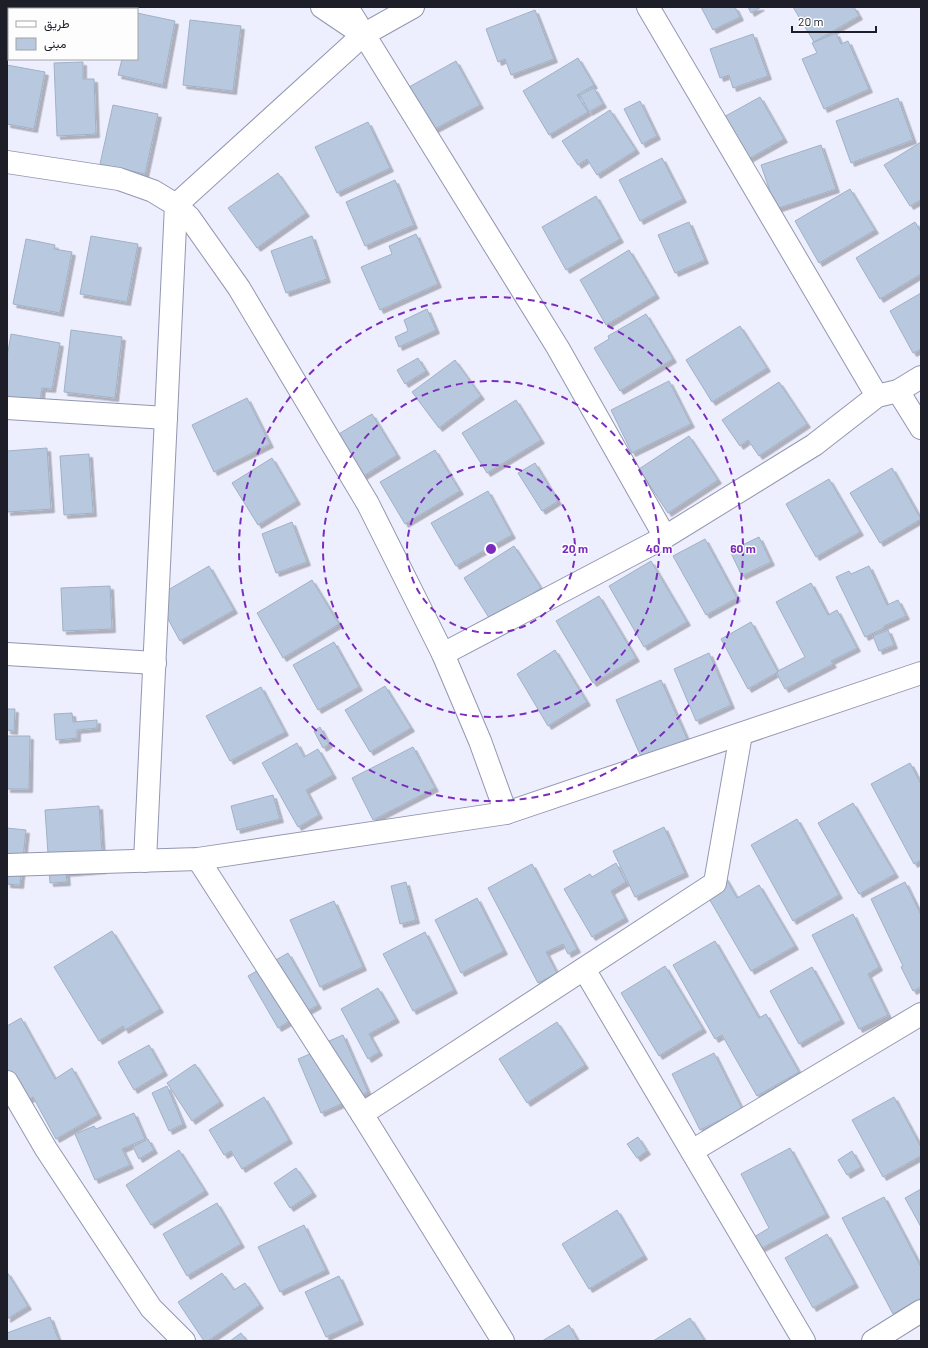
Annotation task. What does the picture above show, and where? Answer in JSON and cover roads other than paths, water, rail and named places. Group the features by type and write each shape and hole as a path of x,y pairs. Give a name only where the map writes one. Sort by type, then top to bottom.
{"street":[{"path":"322,7 363,35"},
{"path":"347,7 558,348 665,537"},
{"path":"146,861 176,205 363,35 412,7"},
{"path":"648,7 877,396"},
{"path":"7,162 119,179 153,191 176,205 189,217 239,288 368,504 443,654 480,741 506,813"},
{"path":"443,654 665,537 814,445 877,396 898,392 921,377"},
{"path":"898,392 921,428"},
{"path":"7,408 166,418"},
{"path":"7,654 155,663"},
{"path":"7,865 198,859 506,813 921,673"},
{"path":"362,1114 715,883 741,734"},
{"path":"198,859 362,1114 503,1341"},
{"path":"584,969 804,1341"},
{"path":"692,1151 921,1014"},
{"path":"7,1082 46,1149 151,1308 184,1341"},
{"path":"873,1341 921,1311"}]}
